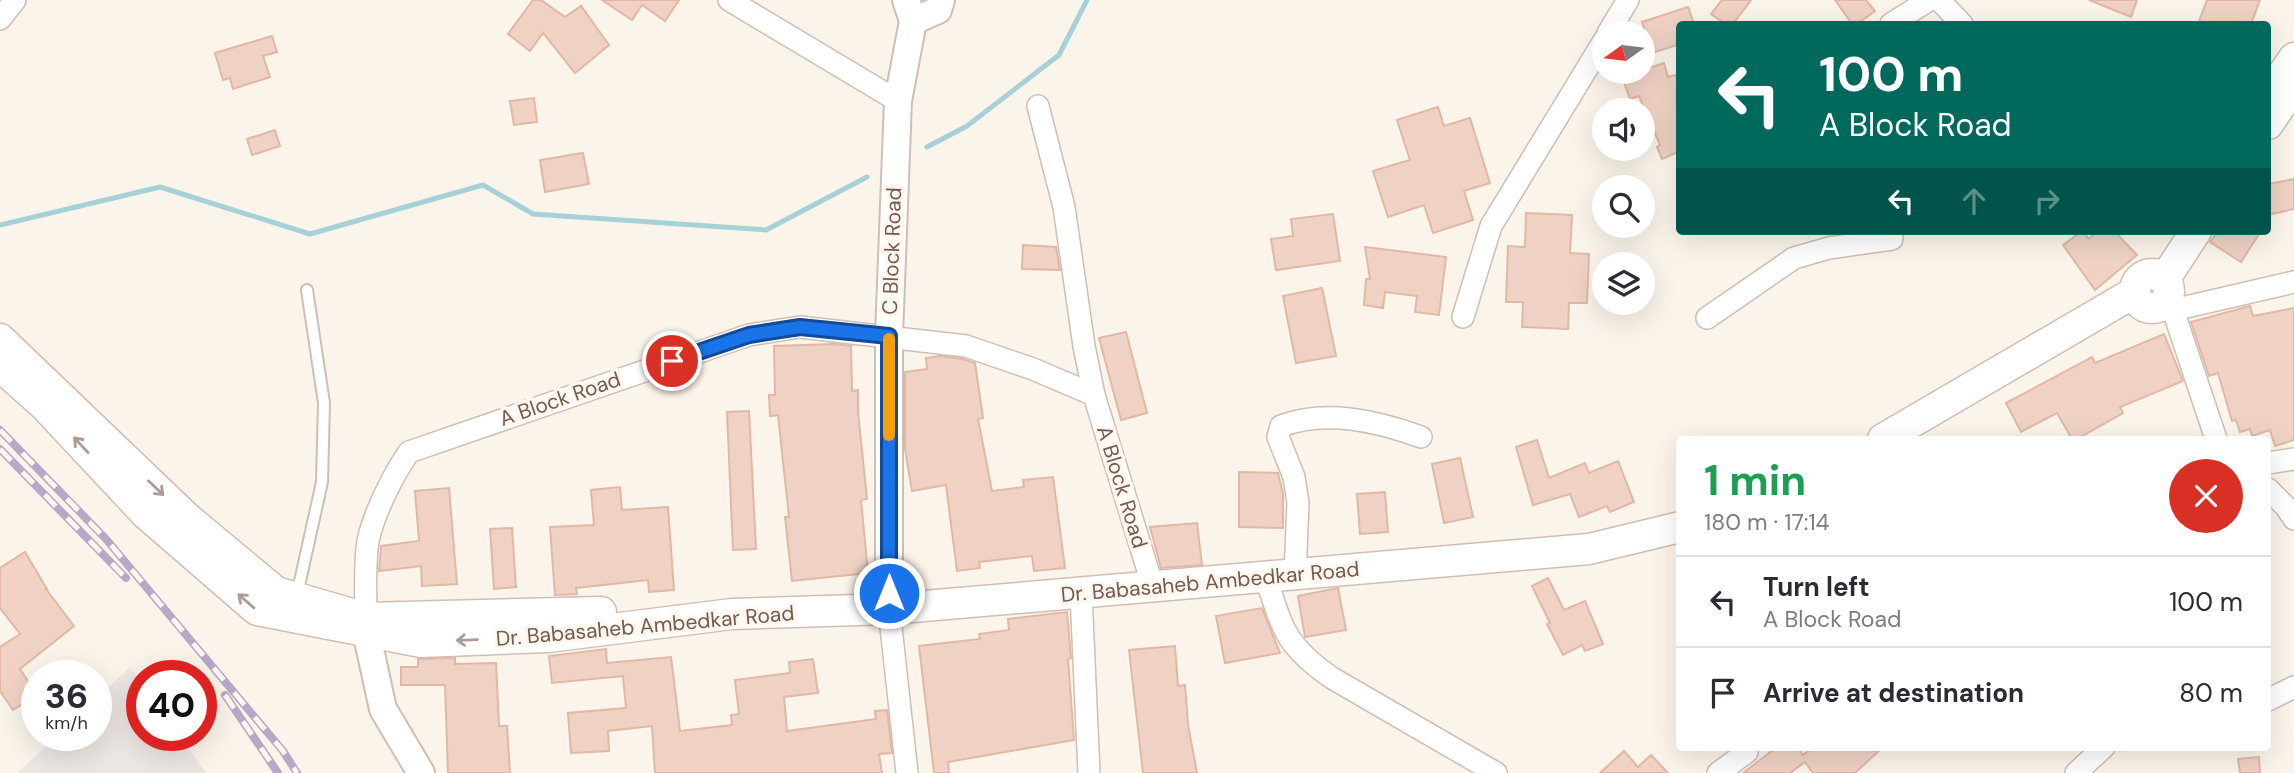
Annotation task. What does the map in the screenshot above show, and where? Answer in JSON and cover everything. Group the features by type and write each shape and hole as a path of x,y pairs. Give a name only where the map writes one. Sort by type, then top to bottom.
{"main road":[{"path":"2271,111 2276,89 2294,58"},
{"path":"2155,294 2176,235"},
{"path":"1889,436 2155,294 2193,235"},
{"path":"1911,436 2023,379 2080,335"},
{"name":"Dr. Babasaheb Ambedkar Road","path":"0,339 187,518 297,608"},
{"name":"Dr. Babasaheb Ambedkar Road","path":"0,366 44,405 146,514 257,611 297,608 366,624 421,642 548,637 732,614 1151,580 1286,572 1470,554 1589,549 1676,518"},
{"name":"Dr. Babasaheb Ambedkar Road","path":"1646,530 1676,527"},
{"name":"Dr. Babasaheb Ambedkar Road","path":"889,601 1081,593 1151,580"}],"street":[{"path":"0,19 15,0"},
{"path":"729,0 898,101"},
{"name":"C Block Road","path":"889,601 889,336 898,101 910,10 938,10 940,0"},
{"path":"1616,21 1629,0"},
{"path":"1896,21 1929,0"},
{"path":"1939,0 1959,21"},
{"path":"1463,317 1490,226 1592,60"},
{"path":"1038,106 1064,207 1094,396"},
{"path":"1707,318 1794,258 1829,248 1892,239 1892,235"},
{"path":"2215,436 2155,294 2294,282"},
{"name":"A Block Road","path":"366,624 369,540 375,519 400,465 409,452 749,335 800,327 966,346 1033,369 1094,396 1151,580"},
{"path":"1421,437 1385,424 1352,419 1296,421 1281,426 1278,437 1294,477 1298,503 1286,572 1284,631 1295,648 1311,664 1496,773"},
{"path":"2271,463 2294,459"},
{"path":"2271,492 2294,519"},
{"path":"1081,593 1089,773"},
{"path":"889,601 907,773"},
{"path":"366,624 383,709 421,773"},
{"path":"2271,698 2294,687"},
{"path":"2076,773 2102,751"},
{"path":"1718,773 1747,752"}],"lane":[{"path":"297,608 321,482 324,403 307,290"}],"shaded area":[{"path":"126,671 126,751 190,751 206,773 17,773 41,751 112,751 112,684"}],"building":[{"path":"533,0 541,0 565,17 581,6 609,45 575,73 543,33 530,51 508,34"},
{"path":"602,0 679,0 665,21 642,5 632,20"},
{"path":"1722,0 1751,0 1735,21 1721,21 1711,14"},
{"path":"1835,0 1866,0 1875,11 1861,21 1850,21"},
{"path":"2089,0 2137,0 2131,17"},
{"path":"2207,0 2260,0 2252,21 2199,21"},
{"path":"1688,7 1693,21 1676,21 1676,45 1656,52 1656,21 1645,21"},
{"path":"272,36 277,52 263,56 270,77 233,89 230,78 223,80 215,53"},
{"path":"1664,63 1668,77 1676,75 1676,153 1662,159 1657,147 1660,145 1655,133 1655,98 1630,98 1625,84 1656,84 1656,66"},
{"path":"534,98 537,122 514,125 510,101"},
{"path":"1438,107 1444,126 1470,118 1490,183 1464,191 1473,220 1433,233 1424,205 1388,217 1373,171 1410,160 1397,120"},
{"path":"275,130 280,146 252,155 247,139"},
{"path":"583,153 589,184 545,192 540,160"},
{"path":"2294,179 2294,209 2271,214 2271,183"},
{"path":"1526,213 1572,215 1570,253 1589,254 1587,303 1569,303 1568,329 1522,327 1523,302 1506,302 1508,246 1525,247"},
{"path":"1333,214 1340,261 1276,270 1271,239 1293,236 1291,219"},
{"path":"2077,235 2086,235 2089,239 2093,235 2118,235 2137,255 2095,290 2063,245"},
{"path":"2215,235 2258,235 2241,262 2210,242"},
{"path":"1023,245 1056,247 1060,270 1022,269"},
{"path":"1365,247 1446,257 1439,315 1415,312 1417,296 1385,292 1383,308 1364,305 1366,279 1370,279"},
{"path":"1322,288 1336,356 1296,363 1283,296"},
{"path":"2250,306 2253,316 2294,308 2294,440 2275,446 2270,430 2252,436 2250,429 2240,432 2236,420 2232,421 2218,373 2209,376 2191,322"},
{"path":"1126,332 1147,413 1121,420 1099,338"},
{"path":"2164,334 2183,381 2120,407 2123,413 2082,436 2070,436 2057,413 2021,432 2006,403 2092,357 2095,363"},
{"path":"774,346 851,346 852,391 858,390 867,499 861,500 868,573 792,581 785,517 789,517 778,415 770,416 769,395 775,395"},
{"path":"940,356 975,363 983,418 978,419 992,491 1024,487 1023,480 1053,477 1065,568 1034,571 1032,556 979,562 980,568 957,571 946,485 912,491 905,449 905,372 927,369 926,358"},
{"path":"749,411 756,549 733,550 727,412"},
{"path":"1537,440 1549,478 1585,463 1589,473 1618,461 1634,502 1610,512 1607,506 1579,517 1570,494 1533,505 1516,447"},
{"path":"1460,458 1473,517 1444,523 1432,464"},
{"path":"1239,472 1278,473 1283,494 1283,528 1239,527"},
{"path":"620,487 622,510 668,507 674,590 649,592 648,580 576,588 577,594 555,595 550,527 594,525 591,490"},
{"path":"449,488 457,584 422,586 421,566 379,571 381,546 419,541 415,491"},
{"path":"1385,492 1388,532 1360,534 1357,494"},
{"path":"1197,523 1202,565 1161,568 1150,527"},
{"path":"512,528 516,587 494,589 490,529"},
{"path":"25,552 46,589 74,626 31,660 21,660 21,705 13,710 0,691 0,647 20,634 0,608 0,568"},
{"path":"1548,578 1564,610 1585,601 1603,644 1585,651 1582,645 1563,655 1532,586"},
{"path":"1338,588 1346,630 1305,637 1298,596"},
{"path":"1262,608 1280,653 1225,663 1216,616"},
{"path":"1067,612 1074,740 948,762 949,773 934,773 919,646 980,639 979,634 1009,630 1008,619"},
{"path":"1175,646 1178,686 1185,685 1188,725 1197,773 1143,773 1129,650"},
{"path":"606,649 607,663 671,657 680,731 732,725 731,715 739,714 735,680 790,673 789,662 813,659 818,693 784,697 787,731 876,719 875,711 887,710 892,753 879,754 882,773 655,773 652,726 608,731 609,751 571,753 568,713 626,708 623,676 552,683 549,656"},
{"path":"455,658 455,664 496,663 499,726 507,726 510,773 448,773 445,685 401,685 401,667 418,667 418,659"},
{"path":"1624,751 1638,767 1651,755 1668,773 1600,773"},
{"path":"1772,751 1800,751 1803,755 1808,751 1879,751 1855,773 1813,773 1805,762 1790,773 1743,773"},
{"path":"2259,757 2260,773 2240,773 2238,759"}],"waterway":[{"path":"927,147 967,126 1059,55 1087,0"},
{"path":"0,225 160,187 310,234 483,185 533,214 766,230 867,177"}],"railway":[{"path":"0,430 106,539 283,751 297,773"},
{"path":"0,449 126,578"},
{"path":"225,695 278,773"}],"slow traffic":[{"path":"889,339 889,435"}],"route":[{"path":"672,361 749,335 800,327 889,336 889,593"}]}
